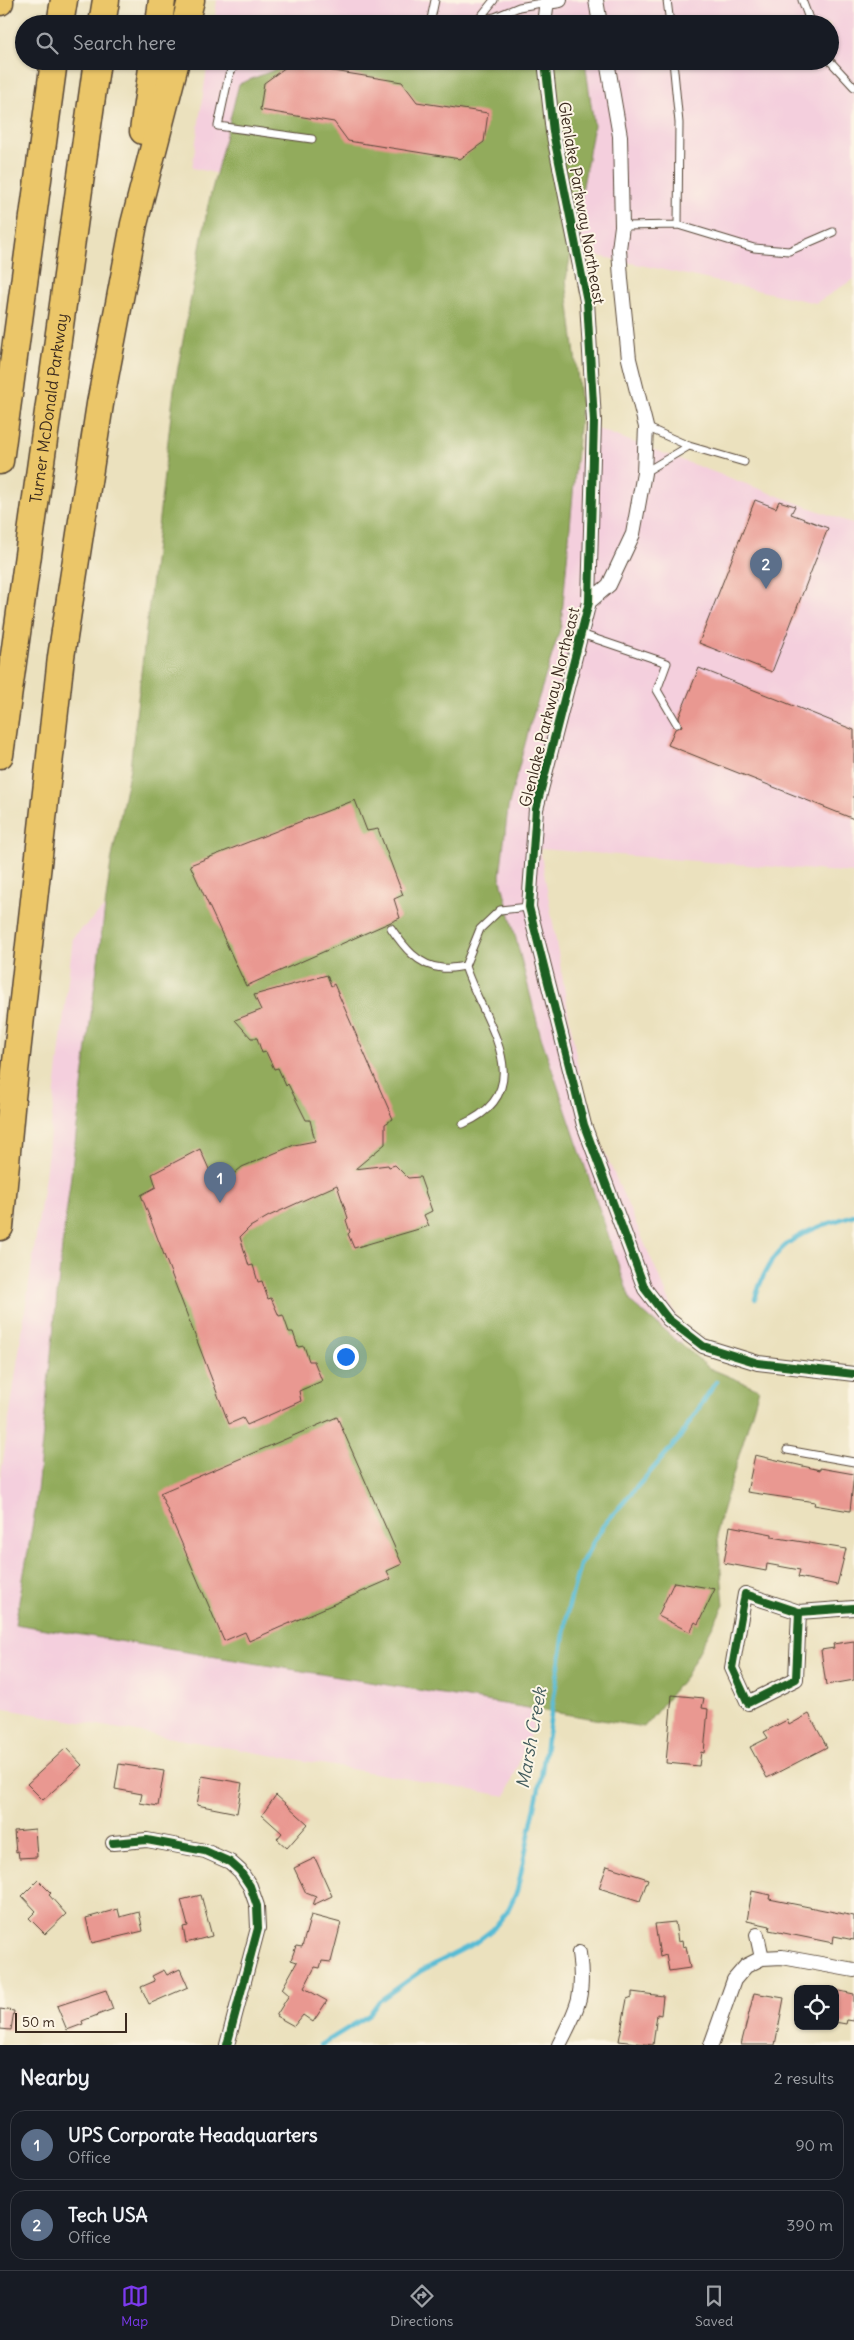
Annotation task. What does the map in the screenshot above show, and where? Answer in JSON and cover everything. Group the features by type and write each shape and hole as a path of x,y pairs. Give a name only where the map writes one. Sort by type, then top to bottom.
{"highway":[{"path":"57,15 58,0"},
{"path":"62,15 64,0"},
{"path":"160,15 162,0"},
{"path":"187,15 191,0"},
{"path":"0,461 52,70"},
{"name":"Turner McDonald Parkway","path":"0,755 96,70"},
{"path":"134,224 138,171 152,70"},
{"path":"0,1227 12,1098 61,658 100,404 134,224 174,70"}],"street":[{"path":"596,0 598,15"},
{"path":"547,15 551,1"},
{"name":"Glenlake Parkway Northeast","path":"546,70 553,132 587,301 594,421 589,602 536,809 529,906 584,1125 645,1289 668,1319 703,1346 758,1363 854,1374"},
{"name":"Glenlake Parkway Northeast","path":"589,602 609,585 633,534 644,472 646,427 629,359 620,279 619,249 622,226 620,136 609,70"},
{"path":"799,1612 796,1679 748,1703 732,1668 745,1594 799,1612 854,1608"},
{"path":"113,1843 147,1840 205,1851 230,1862 240,1871 250,1886 257,1906 258,1928 228,2045"},
{"path":"757,1935 762,1958"},
{"path":"559,2045 578,2005 582,1979 579,1952"},
{"path":"711,2045 734,1980 746,1966 762,1958 782,1957 854,1970"}],"lane":[{"path":"432,15 435,0"},
{"path":"482,15 494,0"},
{"path":"667,0 669,15"},
{"path":"802,0 808,15"},
{"path":"500,15 519,7 551,1"},
{"path":"232,70 229,75 218,126 312,139"},
{"path":"674,70 679,123 678,225"},
{"path":"838,70 854,87"},
{"path":"622,226 678,225 754,248 789,251 833,232"},
{"path":"646,427 689,446 744,462"},
{"path":"644,472 689,446"},
{"path":"581,634 667,663 657,690 677,724"},
{"path":"462,1124 474,1119 490,1106 499,1092 504,1075 503,1056 465,966 480,929 493,916 500,910 529,906"},
{"path":"391,928 404,947 422,962 441,968 465,966"},
{"path":"786,1450 854,1462"}],"shaded area":[{"path":"217,0 854,0 854,279 816,303 192,168 207,70 839,70 839,15 215,15"},
{"path":"584,424 854,524 854,873 540,849 585,1107 685,1336 506,1796 0,1708 0,1480 45,1176 73,937 122,891 534,706"}],"green space":[{"path":"274,70 586,70 594,125 566,280 581,406 561,626 529,729 508,808 500,876 541,1037 631,1302 709,1368 759,1389 717,1528 724,1605 685,1677 644,1727 15,1624 35,1511 62,1247 111,862 130,768 174,389 208,205 239,84"}],"building":[{"path":"282,70 327,70 402,82 417,102 488,113 484,142 460,159 348,141 334,122 260,110 264,83"},
{"path":"755,500 776,508 779,501 795,506 791,514 828,528 772,672 699,643"},
{"path":"699,668 854,730 854,819 668,745 675,729 682,726 679,717"},
{"path":"355,800 367,831 378,829 403,895 394,899 400,918 246,986 190,865"},
{"path":"327,975 331,986 334,984 393,1119 385,1124 385,1144 355,1169 395,1165 408,1178 420,1177 432,1211 424,1215 429,1226 354,1248 348,1234 350,1232 346,1220 348,1218 337,1185 269,1216 250,1227 240,1237 249,1266 253,1265 258,1282 262,1281 268,1299 271,1298 279,1316 283,1315 289,1332 293,1332 298,1347 304,1346 309,1361 314,1361 322,1381 299,1391 301,1401 247,1425 243,1418 229,1424 141,1195 156,1187 152,1174 200,1149 217,1187 242,1167 294,1145 315,1141 310,1120 306,1120 278,1068 274,1069 266,1052 262,1053 257,1038 251,1038 235,1020 261,1010 254,995"},
{"path":"337,1417 402,1564 387,1571 391,1579 249,1641 245,1632 224,1641 160,1493"},
{"path":"755,1455 820,1470 820,1468 854,1474 850,1511 814,1505 815,1502 747,1492"},
{"path":"730,1526 772,1534 772,1537 846,1549 837,1585 798,1577 800,1570 767,1564 766,1571 724,1563"},
{"path":"674,1582 715,1589 698,1624 695,1622 690,1632 658,1616"},
{"path":"854,1641 854,1680 826,1685 821,1650 834,1648 833,1644"},
{"path":"672,1695 704,1698 702,1708 708,1709 704,1753 701,1752 699,1766 666,1763"},
{"path":"809,1714 827,1747 767,1778 750,1747 768,1738 764,1732 787,1720 789,1725"},
{"path":"66,1748 82,1765 43,1800 27,1784"},
{"path":"119,1764 164,1771 158,1806 140,1803 142,1794 115,1789"},
{"path":"202,1776 242,1783 237,1813 197,1805"},
{"path":"276,1795 308,1824 287,1848 277,1839 282,1833 262,1815"},
{"path":"35,1829 37,1857 19,1858 18,1851 16,1852 14,1831"},
{"path":"315,1858 332,1896 313,1905 316,1897 306,1893 294,1868"},
{"path":"607,1866 648,1879 640,1901 599,1888"},
{"path":"38,1880 51,1893 49,1895 66,1914 45,1934 29,1918 36,1911 22,1896"},
{"path":"752,1891 770,1895 769,1899 854,1916 854,1940 834,1936 833,1943 769,1930 770,1926 747,1921"},
{"path":"201,1895 212,1936 186,1943 183,1927 188,1926 181,1900"},
{"path":"118,1909 120,1917 139,1912 143,1931 92,1943 86,1918"},
{"path":"311,1915 341,1923 331,1962 322,1961 320,1968 315,1967 304,1988 327,2001 313,2022 303,2015 294,2026 276,2016 289,1995 282,1989 297,1962 291,1960 296,1946 302,1947"},
{"path":"675,1922 678,1942 682,1941 683,1947 686,1946 690,1968 669,1971 666,1955 660,1957 655,1924"},
{"path":"180,1969 188,1987 149,2004 141,1987 155,1981 152,1976 164,1970 167,1975"},
{"path":"106,1990 113,2009 82,2021 83,2024 67,2030 57,2006"},
{"path":"839,1991 854,1994 854,2021 847,2020 846,2024 839,2023"},
{"path":"632,1992 663,1996 661,2015 657,2014 653,2045 619,2041 627,1999 632,1997"},
{"path":"754,1993 784,1998 775,2045 741,2045"},
{"path":"0,2009 14,2011 11,2030 0,2029"}],"waterway":[{"name":"Marsh Creek","path":"755,1299 762,1279 779,1251 803,1234 854,1215"},
{"name":"Marsh Creek","path":"321,2045 369,2015 379,2001 421,1971 475,1943 493,1929 507,1912 517,1891 540,1783 568,1609 580,1565 603,1526 678,1440 716,1382"}],"cycle path":[{"path":"546,70 553,132 587,301 594,421 589,602 536,809 529,907 584,1125 645,1289 668,1319 703,1346 758,1363 854,1374"},
{"path":"799,1612 796,1679 748,1703 732,1668 745,1594 799,1612 854,1608"},
{"path":"113,1843 147,1840 205,1851 230,1862 240,1871 250,1886 257,1906 258,1928 227,2045"}],"place":[{"name":"Tech USA","path":"766,589"},
{"name":"UPS Corporate Headquarters","path":"220,1203"}]}
